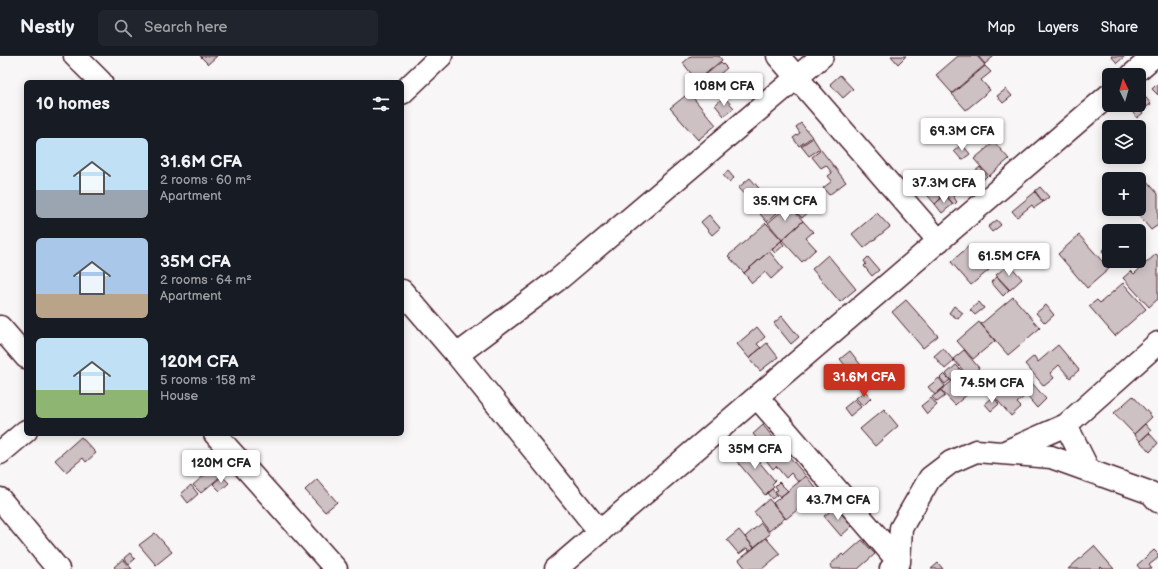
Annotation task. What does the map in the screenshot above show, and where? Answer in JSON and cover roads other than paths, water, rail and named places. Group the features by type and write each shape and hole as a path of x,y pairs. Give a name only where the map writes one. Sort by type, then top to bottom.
{"street":[{"path":"75,56 99,80"},
{"path":"404,91 441,56"},
{"path":"778,56 939,241"},
{"path":"457,355 560,278 822,56"},
{"path":"1140,68 1154,56"},
{"path":"556,569 1102,101"},
{"path":"404,293 457,355 600,532"},
{"path":"0,327 24,355"},
{"path":"1004,453 1066,425 1158,343"},
{"path":"757,398 895,566"},
{"path":"1066,425 1089,471"},
{"path":"0,453 24,433"},
{"path":"216,436 336,569"},
{"path":"895,566 902,528 930,478 951,462 976,450 1051,457 1151,493 1158,501"},
{"path":"0,499 58,569"}]}
